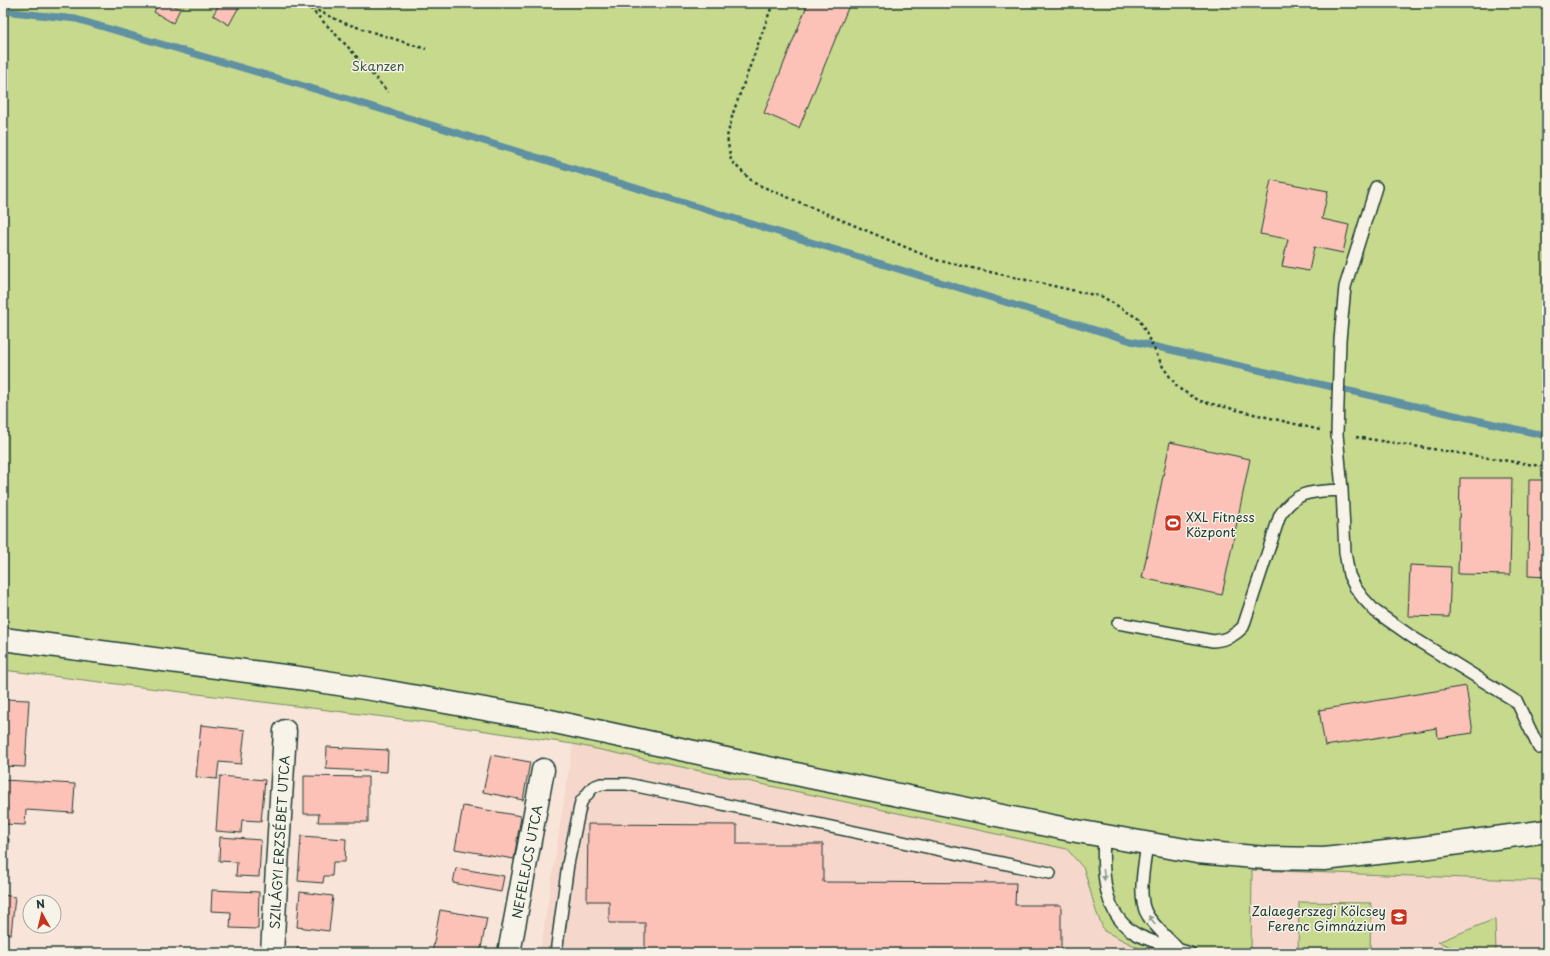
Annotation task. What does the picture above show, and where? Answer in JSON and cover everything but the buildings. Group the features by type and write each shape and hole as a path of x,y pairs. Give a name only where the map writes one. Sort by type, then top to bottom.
{"street":[{"path":"3,639 299,678 378,690 518,715 810,777 1104,836 1197,852 1266,858 1324,859 1547,832"},
{"name":"SZILÁGYI ERZSÉBET UTCA","path":"272,953 285,731"},
{"name":"NEFELEJCS UTCA","path":"509,953 543,770"}],"lane":[{"path":"1376,187 1345,287 1340,340 1337,434 1342,490 1345,552 1349,575 1363,598 1374,610 1412,637 1517,702 1539,748 1547,741"},
{"path":"1118,623 1213,642 1234,636 1243,627 1280,514 1287,504 1298,496 1314,492 1342,490"},
{"path":"556,953 568,864 581,802 593,787 601,784 627,784 1050,873"},
{"path":"1104,836 1103,862 1105,884 1117,916 1128,928 1138,935 1190,953"},
{"path":"1147,843 1142,896 1144,907 1148,916 1178,949"}],"path":[{"path":"302,3 344,23 426,49"},
{"path":"773,3 733,113 727,137 731,162 754,183 936,260 1103,297 1139,319 1158,357"},
{"path":"309,6 388,92"}],"shaded area":[{"path":"573,744 1067,849 1084,869 1096,911 1104,931 1149,953 540,953"},
{"name":"Zalaegerszegi Kölcsey Ferenc Gimnázium","path":"1252,870 1547,881 1547,953 1251,953"}],"green space":[{"name":"Skanzen","path":"3,3 1547,3 1547,881 1252,870 1251,953 1149,953 1104,931 1096,911 1084,869 1067,849 573,744 433,723 3,670"},
{"path":"1299,902 1371,903 1370,953 1298,953"},
{"path":"1495,919 1496,953 1466,953 1438,942"}],"waterway":[{"path":"3,11 76,19 341,97 1131,341 1547,436"}],"place":[{"name":"XXL Fitness Központ","path":"1173,523"},
{"name":"Zalaegerszegi Kölcsey Ferenc Gimnázium","path":"1399,917"}]}
